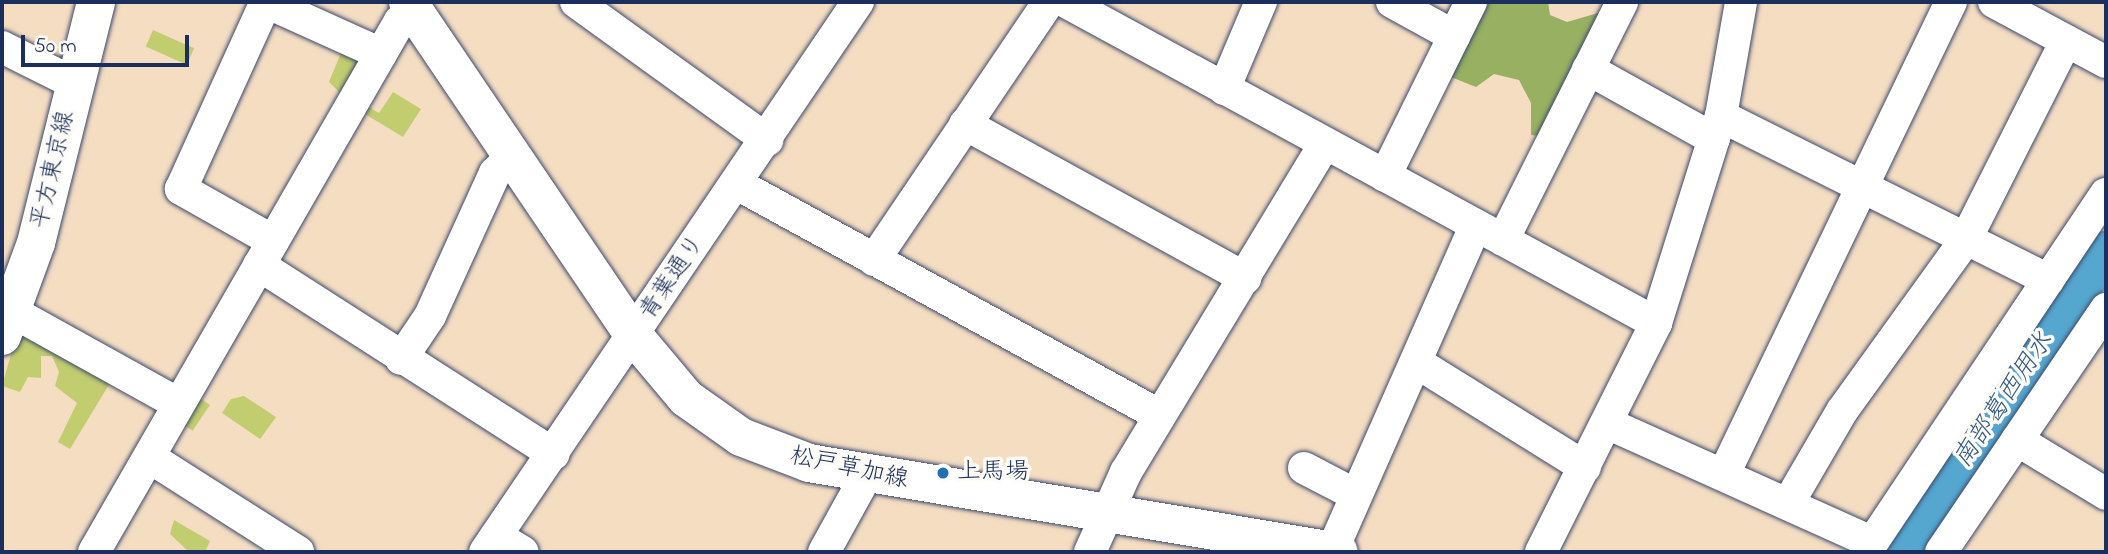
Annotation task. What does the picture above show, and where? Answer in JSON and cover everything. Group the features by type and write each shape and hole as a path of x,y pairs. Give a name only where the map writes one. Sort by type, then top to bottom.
{"main road":[{"name":"平方東京線","path":"5,318 36,243 96,2"},
{"name":"松戸草加線","path":"412,7 634,336 686,398 741,437 809,463 1335,552"}],"street":[{"path":"381,54 266,2 181,189 401,359 553,454"},
{"name":"青葉通り","path":"490,544 767,141 858,2"},
{"path":"874,260 1049,2"},
{"path":"1066,2 1656,323"},
{"path":"1224,89 1261,2"},
{"path":"1392,2 1454,36"},
{"path":"1385,176 1471,2"},
{"path":"1503,240 1622,2"},
{"path":"1541,552 1608,424 1656,323 1717,128 1741,2"},
{"path":"1724,474 1951,2"},
{"path":"1994,2 2106,62"},
{"path":"94,552 400,21 412,7"},
{"path":"595,7 767,141"},
{"path":"1789,502 1842,411 1966,239 2066,41"},
{"path":"2,47 74,83"},
{"path":"1588,69 1717,128 1862,188 2049,280"},
{"path":"965,124 1245,278"},
{"path":"1090,552 1160,416 1325,144"},
{"path":"401,359 430,316 495,173 512,156"},
{"path":"737,184 1160,416"},
{"path":"1608,424 1789,502 1869,547 2106,194"},
{"path":"1335,552 1354,494 1476,225"},
{"path":"1941,552 2106,309"},
{"path":"5,318 179,404"},
{"path":"1416,362 1585,467"},
{"path":"2017,440 2106,494"},
{"path":"149,457 298,552"},
{"path":"1304,468 1354,494"},
{"path":"824,552 867,474"},
{"path":"490,544 523,552"}],"green space":[{"path":"1489,2 1548,2 1550,15 1567,22 1598,13 1597,27 1539,136 1531,135 1531,103 1519,80 1494,74 1476,87 1451,77"},
{"path":"153,30 194,48 187,65 146,46"},
{"path":"343,48 358,54 363,68 345,98 329,82"},
{"path":"393,92 421,109 403,137 365,114 359,121 362,103 379,113"},
{"path":"27,329 113,378 70,449 58,442 77,403 55,386 59,372 52,356 41,356 41,378 28,377 20,392 2,386 17,333"},
{"path":"195,395 210,405 193,431 178,421"},
{"path":"244,396 276,417 260,439 222,413 231,399"},
{"path":"174,520 210,541 205,552 189,552 170,534"}],"waterway":[{"name":"南部葛西用水","path":"1905,552 2106,251"}],"place":[{"name":"上馬場","path":"943,473"}]}
